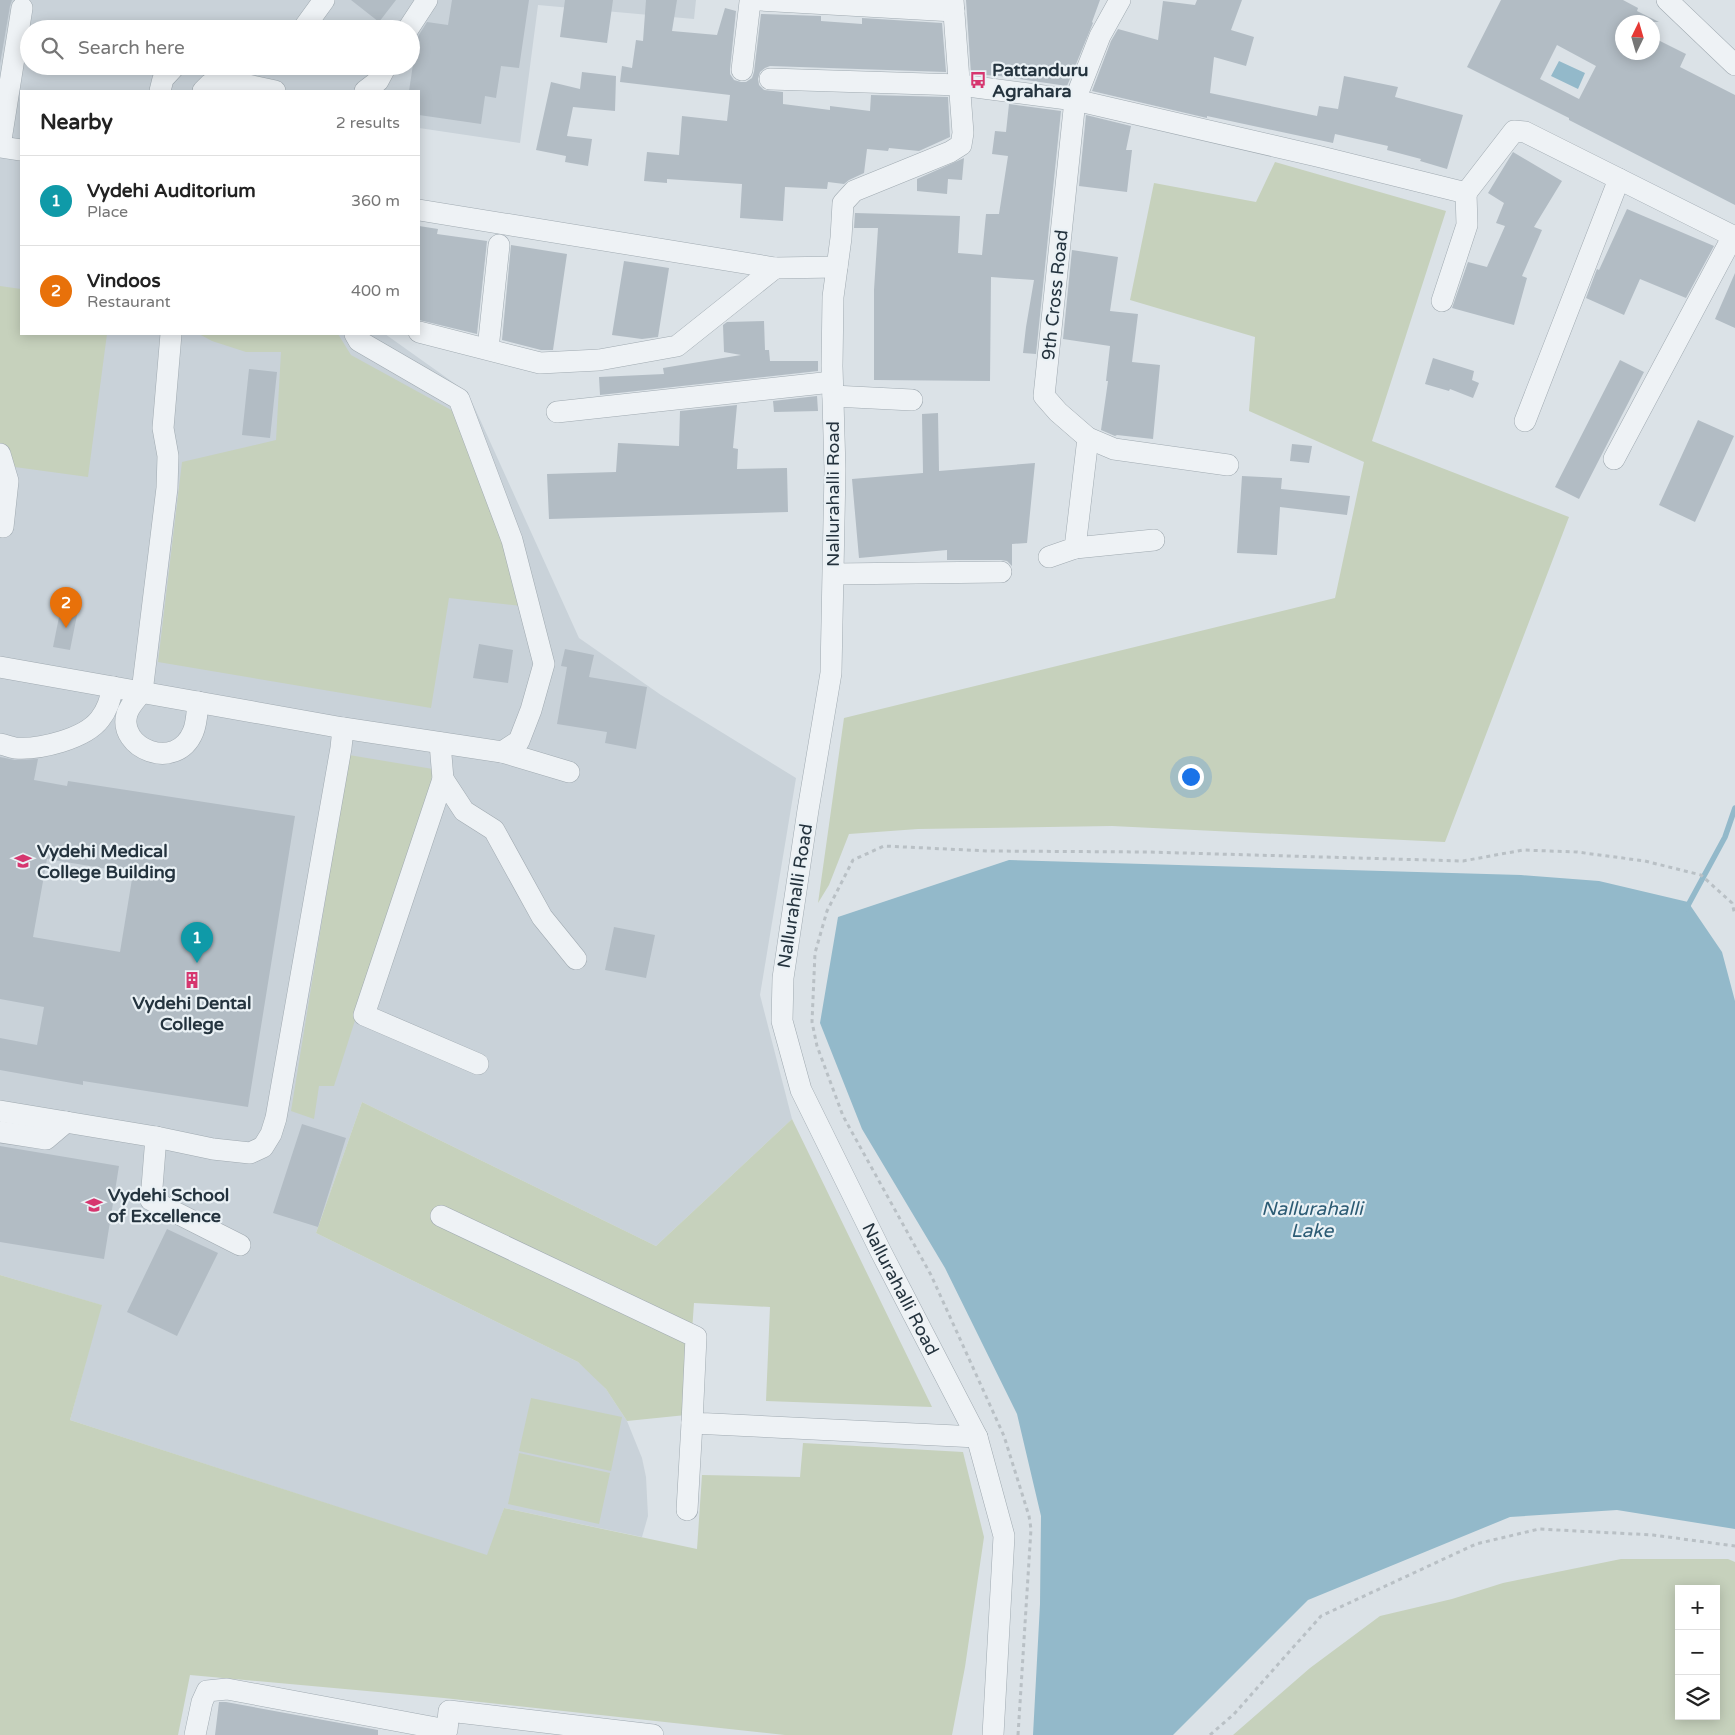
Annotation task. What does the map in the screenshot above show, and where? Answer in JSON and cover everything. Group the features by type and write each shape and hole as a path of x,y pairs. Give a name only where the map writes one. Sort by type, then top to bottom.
{"street":[{"path":"309,20 324,0"},
{"path":"414,20 427,0"},
{"path":"742,70 750,2 758,0 953,5 960,85"},
{"name":"9th Cross Road","path":"1120,0 1100,36 1075,100 1044,396 1058,412 1088,438 1114,449 1228,465"},
{"path":"1667,0 1735,65"},
{"path":"20,20 22,8"},
{"path":"20,21 0,147 20,150"},
{"path":"160,90 163,79 167,75"},
{"path":"366,90 378,81 381,75"},
{"path":"770,79 960,85 1075,100 1317,156 1466,193"},
{"path":"204,90 210,84 243,84 270,90"},
{"name":"Nallurahalli Road","path":"960,85 963,132 960,145 950,152 854,191 843,203 841,238 833,297 832,389 835,470 831,673 783,978 782,1022 801,1090 880,1252 977,1437 1004,1536 993,1735"},
{"path":"1442,301 1467,225 1466,193 1514,131 1525,132 1734,236 1614,459"},
{"path":"1525,420 1619,179"},
{"path":"420,210 775,268 837,267"},
{"path":"488,350 499,245"},
{"path":"420,332 540,363 599,360 678,346 775,268"},
{"path":"171,335 163,428 168,456 167,488 142,692 127,713 128,731 136,743 150,752 170,753 181,748 194,732 198,702"},
{"path":"356,335 359,341 459,399 512,540 544,664 531,710 519,741 502,752"},
{"path":"556,412 832,389 912,400"},
{"path":"1075,548 1088,438"},
{"path":"0,454 8,481 3,528"},
{"path":"1049,557 1075,548 1154,540"},
{"path":"834,574 1001,572"},
{"path":"0,667 343,728 502,752 569,772"},
{"path":"0,744 15,748 55,745 82,733 99,721 109,705 113,687"},
{"path":"0,1111 214,1149 250,1153 263,1147 271,1134 276,1118 343,728"},
{"path":"440,743 443,779 364,1015 478,1064"},
{"path":"443,779 464,811 494,830 542,917 576,959"},
{"path":"0,1132 46,1139 66,1122"},
{"path":"156,1138 151,1200 240,1245"},
{"path":"441,1216 696,1337 687,1510"},
{"path":"692,1422 977,1437"},
{"path":"195,1735 202,1702 207,1691 227,1689 447,1732 449,1711 653,1735"}],"path":[{"path":"1018,1735 1031,1529 1029,1516 1004,1436 931,1275 843,1116 817,1046 812,1022 816,953 827,912 853,860 884,846 988,851 1148,852 1463,861 1523,850 1577,852 1645,861 1701,876 1732,902 1735,915"},
{"path":"1210,1735 1234,1714 1321,1616 1476,1544 1539,1529 1653,1535 1735,1546"}],"shaded area":[{"path":"0,0 696,0 694,19 538,5 520,143 420,128 420,90 20,90 20,335 386,335 468,393 579,638 661,695 796,778 760,995 792,1119 656,1246 362,1102 316,1233 578,1362 593,1375 606,1389 627,1421 642,1458 646,1477 648,1516 642,1537 504,1508 488,1556 70,1420 101,1305 0,1275"}],"green space":[{"path":"1275,162 1446,211 1372,441 1569,517 1445,842 1112,826 918,829 849,834 829,885 818,903 844,718 1335,598 1364,462 1249,411 1255,337 1130,300 1154,183 1256,202"},
{"path":"0,286 20,289 20,335 107,335 88,477 0,465"},
{"path":"201,335 339,335 351,355 453,411 476,456 522,606 449,598 431,708 158,662 182,462 276,440 281,352 246,352 212,341"},
{"path":"349,755 433,769 431,783 334,1086 319,1086 314,1119 291,1111"},
{"path":"362,1102 656,1246 792,1119 932,1407 766,1401 770,1307 694,1303 686,1415 627,1421 606,1389 578,1362 316,1233"},
{"path":"0,1275 102,1305 70,1420 487,1555 504,1508 697,1549 702,1475 800,1477 803,1443 963,1452 984,1537 965,1667 952,1735 785,1735 444,1698 190,1675 178,1735 0,1735"},
{"path":"531,1398 622,1417 611,1471 519,1451"},
{"path":"519,1453 610,1473 599,1524 508,1504"},
{"path":"1621,1559 1728,1559 1735,1562 1735,1735 1233,1735 1310,1668 1380,1616 1452,1599 1503,1583"}],"water":[{"path":"1559,61 1585,73 1578,89 1551,76"},
{"name":"Nallurahalli Lake","path":"1009,860 1521,875 1599,881 1688,902 1722,952 1735,1001 1735,1529 1617,1510 1510,1517 1308,1600 1173,1735 1033,1735 1040,1604 1041,1516 1017,1414 945,1268 862,1129 820,1023 838,917"}],"building":[{"path":"0,0 12,0 0,64"},
{"path":"351,0 396,0 381,20 376,20"},
{"path":"452,0 529,0 519,68 501,66 496,98 485,96 481,124 420,115 420,90 409,90 411,75 420,75 420,33 427,22 448,25"},
{"path":"565,0 613,0 607,43 560,37"},
{"path":"646,0 677,0 672,31 717,35 725,8 736,11 730,74 734,80 741,82 746,82 752,78 754,72 761,14 821,16 821,21 862,24 862,18 942,23 946,72 770,66 760,72 758,79 759,85 764,90 783,92 783,104 830,110 830,106 870,111 871,95 948,97 950,137 919,151 889,148 888,151 867,149 864,173 844,184 828,182 827,189 785,187 783,221 740,218 742,184 667,179 667,183 644,181 647,152 679,155 682,116 727,121 730,95 620,82 622,66 632,68 636,40 643,41"},
{"path":"966,0 1100,0 1093,23 1067,86 971,74"},
{"path":"1197,0 1242,0 1231,30 1254,37 1246,66 1214,57 1210,93 1317,116 1319,106 1338,109 1344,76 1398,87 1395,97 1463,115 1447,169 1420,161 1421,159 1387,150 1388,146 1335,134 1333,143 1207,116 1207,118 1092,91 1111,41 1118,29 1158,40 1163,1 1195,5"},
{"path":"1501,0 1623,0 1638,8 1637,11 1645,15 1615,15 1615,60 1660,60 1660,41 1686,54 1680,67 1735,95 1735,205 1569,120 1569,118 1467,67","holes":["1557,45 1596,66 1579,99 1540,79"]},
{"path":"582,72 616,76 615,111 573,107 567,136 592,139 588,166 565,162 566,156 536,150 551,82 580,89"},
{"path":"1009,104 1061,111 1036,354 1023,353 1034,280 991,277 990,381 874,380 874,290 878,228 854,228 855,213 960,216 958,253 982,255 986,214 999,214 1008,156 992,154 995,131 1006,132"},
{"path":"1086,115 1131,126 1126,150 1132,150 1127,192 1079,186"},
{"path":"1513,152 1562,181 1534,227 1542,230 1522,276 1527,278 1514,325 1452,308 1468,262 1487,267 1505,226 1496,223 1504,203 1488,193"},
{"path":"964,158 962,180 948,179 947,194 917,191 917,179"},
{"path":"1627,209 1714,246 1686,298 1640,279 1624,315 1586,298 1597,269 1599,270"},
{"path":"420,226 438,229 437,234 487,241 477,334 420,320"},
{"path":"511,245 567,254 553,350 541,350 502,340"},
{"path":"1072,250 1118,257 1110,311 1138,314 1132,362 1160,365 1153,439 1115,436 1101,430 1108,381 1106,381 1110,346 1063,339"},
{"path":"624,261 669,268 658,337 642,339 612,335"},
{"path":"1735,273 1735,328 1715,319"},
{"path":"764,321 765,350 769,350 770,361 818,361 818,371 600,395 599,377 664,374 663,368 741,355 724,352 723,325 727,322"},
{"path":"1433,358 1474,371 1472,380 1479,383 1473,398 1450,389 1449,391 1425,384"},
{"path":"1620,360 1644,372 1579,499 1555,487"},
{"path":"249,369 277,372 270,438 242,435"},
{"path":"817,396 818,411 774,412 773,401"},
{"path":"737,405 733,448 738,449 737,469 787,468 788,512 549,519 547,474 616,472 618,443 679,446 680,411"},
{"path":"938,413 939,471 1035,463 1027,543 1012,544 1012,566 1007,561 1001,560 947,560 947,550 859,558 852,479 923,473 922,414"},
{"path":"1698,420 1734,436 1695,522 1659,505"},
{"path":"1292,444 1312,446 1309,463 1290,461"},
{"path":"1242,476 1282,478 1281,489 1350,496 1347,515 1280,507 1277,555 1237,553"},
{"path":"61,607 78,610 70,650 53,647"},
{"path":"479,644 513,650 508,683 473,678"},
{"path":"565,649 594,655 589,677 647,687 636,749 605,743 607,732 557,724 567,667 561,666"},
{"name":"Vydehi Dental College","path":"0,757 15,760 38,759 34,780 67,786 68,781 295,816 248,1107 83,1081 83,1085 0,1070 0,1038 37,1045 44,1007 0,999","holes":["47,859 133,873 120,952 33,937"]},
{"path":"614,927 655,935 646,978 605,970"},
{"path":"302,1124 346,1138 318,1227 273,1213"},
{"name":"Vydehi School of Excellence","path":"0,1146 119,1166 104,1259 0,1242"},
{"path":"167,1229 218,1253 177,1336 127,1312"},
{"path":"219,1702 378,1730 378,1735 215,1735"}],"waterway":[{"path":"1686,909 1725,837 1735,808"}],"place":[{"name":"Pattanduru Agrahara","path":"978,80"},
{"name":"Vindoos","path":"66,628"},
{"name":"Vydehi Medical College Building","path":"23,861"},
{"name":"Vydehi Auditorium","path":"197,963"},
{"name":"Vydehi Dental College","path":"192,980"},
{"name":"Vydehi School of Excellence","path":"94,1205"}]}
